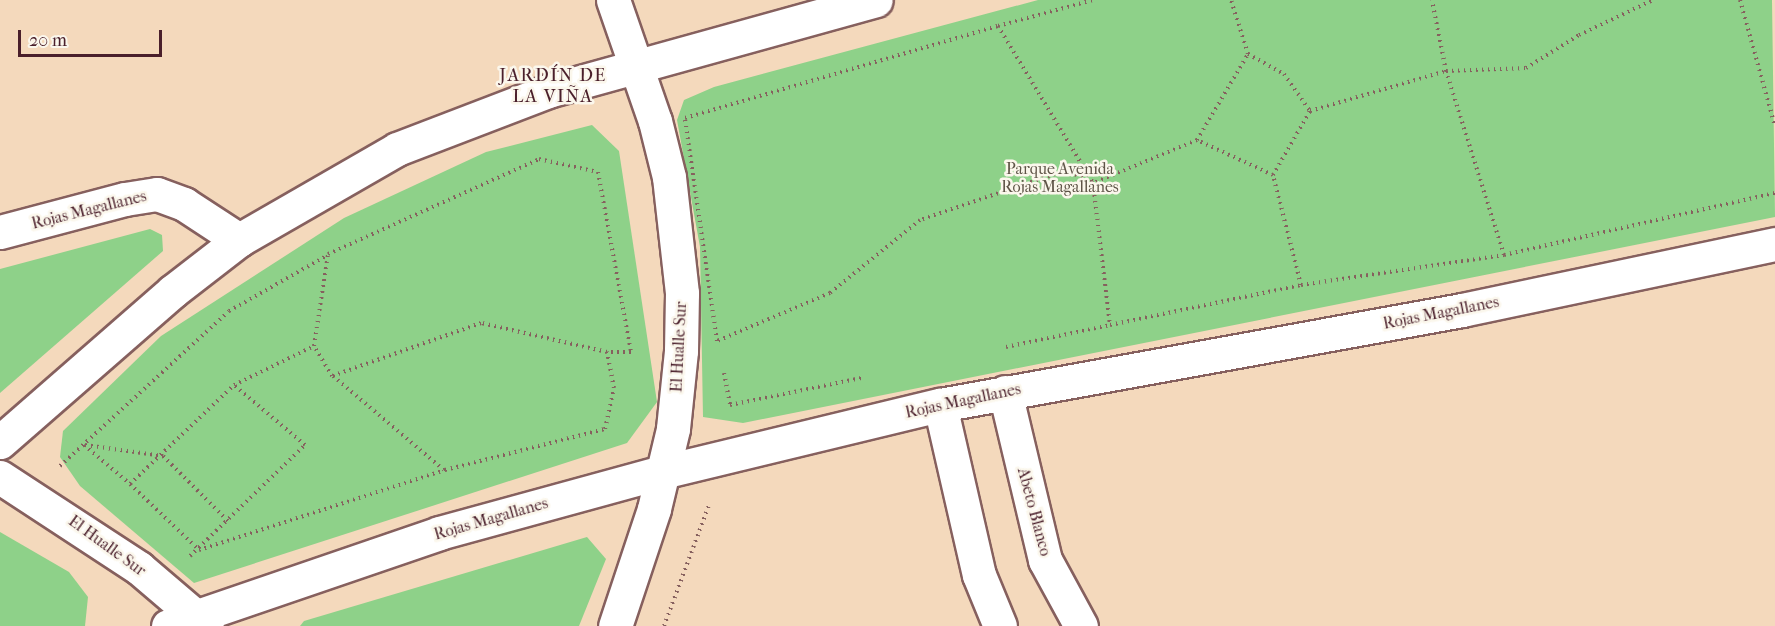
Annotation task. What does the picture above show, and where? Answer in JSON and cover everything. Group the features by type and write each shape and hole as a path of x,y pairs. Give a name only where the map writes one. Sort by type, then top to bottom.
{"street":[{"name":"El Hualle Sur","path":"613,0 655,121 676,223 681,351 673,429 654,509 615,626"},
{"path":"0,442 173,291 239,240 397,149 548,90 876,0"},
{"name":"Rojas Magallanes","path":"0,232 125,199 157,194 184,204 239,240"},
{"name":"Rojas Magallanes","path":"190,622 439,533 662,471 940,405 1462,310 1775,244"},
{"name":"Abeto Blanco","path":"1005,392 1045,560 1081,626"},
{"path":"940,405 979,575 1000,626"},
{"name":"El Hualle Sur","path":"0,477 80,525 154,580 190,622"}],"path":[{"path":"720,351 685,118 1093,0"},
{"path":"1231,0 1248,54 1284,74 1310,111"},
{"path":"1431,0 1446,71 1504,255"},
{"path":"1301,285 1273,175 1310,111 1446,71 1526,68 1579,35 1653,0"},
{"path":"1740,0 1775,126"},
{"path":"998,26 1093,183 1110,325"},
{"path":"681,351 717,341 830,292 920,220 1066,170 1093,183 1197,140 1248,54"},
{"path":"1197,140 1273,175"},
{"path":"84,445 230,311 328,254 539,159 598,172 631,352 607,352 481,323 332,376"},
{"path":"995,349 1301,285 1504,255 1775,193"},
{"path":"328,254 314,346 332,376 445,470"},
{"path":"130,484 163,456 234,385 314,346"},
{"path":"199,550 445,470 605,429 614,388 607,352"},
{"path":"722,362 730,405 868,376"},
{"path":"154,580 199,550 305,445 234,385"},
{"path":"84,445 163,456 228,521"},
{"path":"84,445 130,484 199,550"},
{"path":"664,626 712,496"}],"green space":[{"name":"Parque Avenida Rojas Magallanes","path":"1038,0 1772,0 1775,217 743,423 703,417 700,247 677,120 684,100 714,87"},
{"path":"592,125 619,151 657,402 627,443 194,583 80,486 60,457 63,431 161,336 344,218 486,152"},
{"path":"150,229 162,235 163,251 0,393 0,269"},
{"path":"0,532 69,572 88,597 85,626 0,626"},
{"path":"587,537 606,559 579,626 300,626 304,621"}],"district":[{"name":"JARDÍN DE LA VIÑA","path":"553,88"}]}
